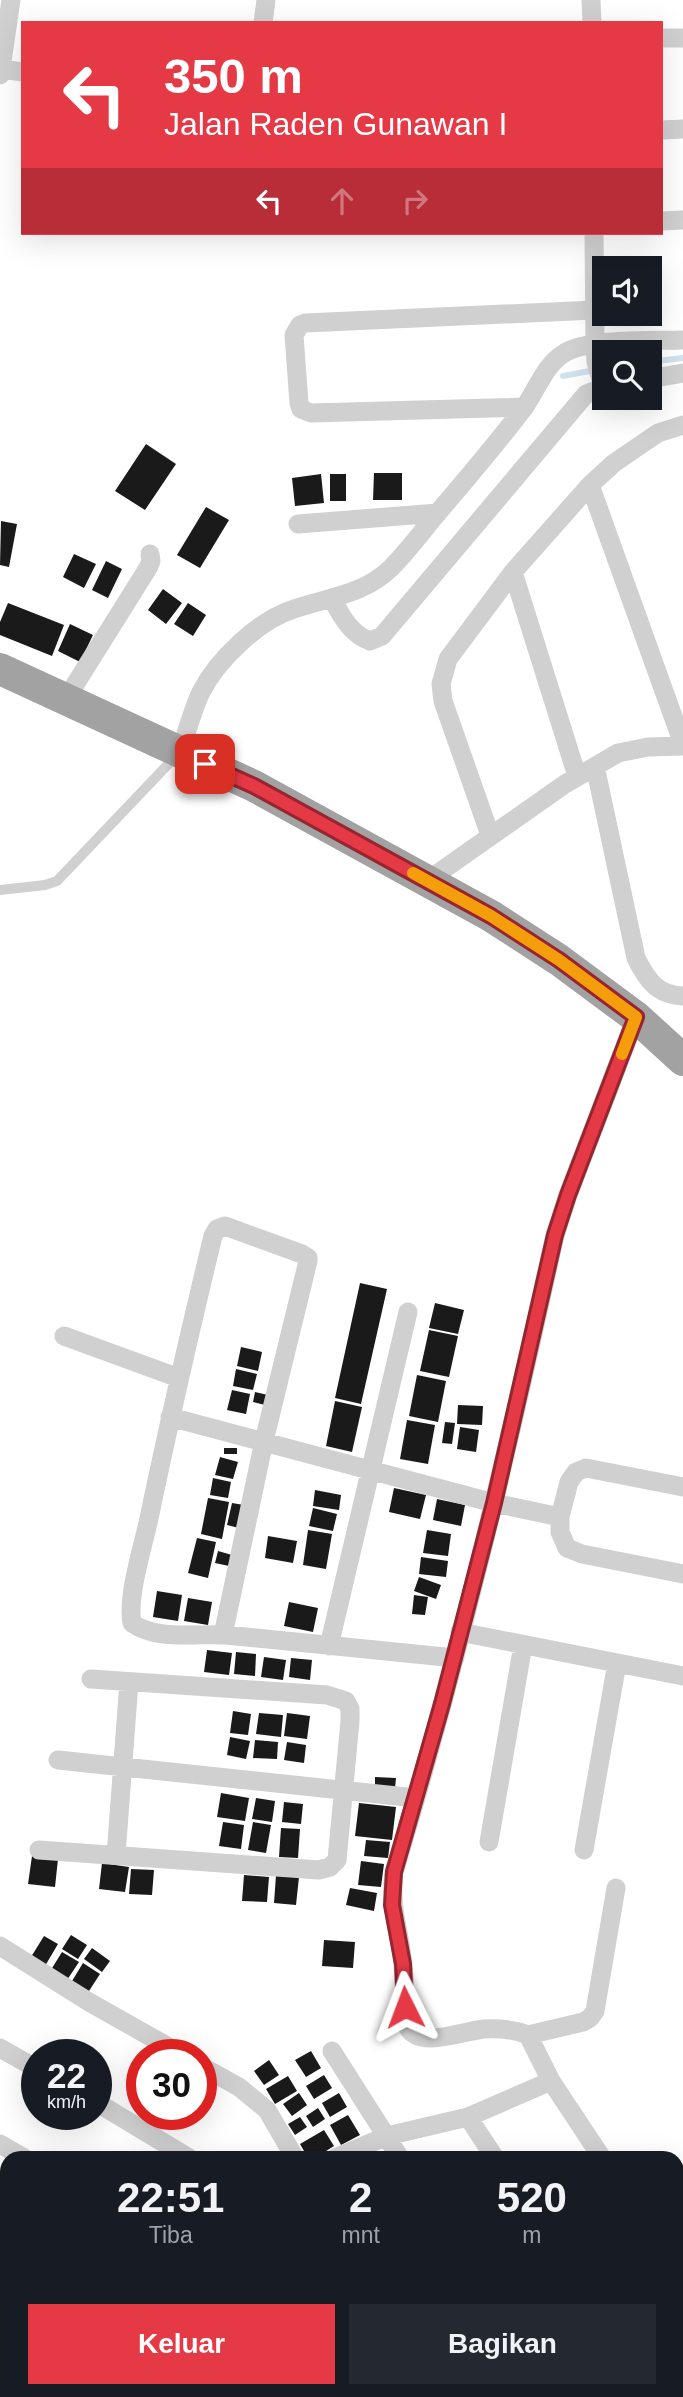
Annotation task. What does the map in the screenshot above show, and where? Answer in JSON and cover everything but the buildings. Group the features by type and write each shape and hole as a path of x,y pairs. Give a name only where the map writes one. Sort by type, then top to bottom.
{"highway":[{"path":"0,668 254,786 491,916 559,960 636,1017 683,1060"}],"street":[{"path":"0,75 11,0"},
{"path":"263,21 266,0"},
{"path":"592,0 592,21"},
{"path":"663,38 683,38"},
{"path":"1,69 21,72"},
{"path":"663,130 683,129"},
{"path":"663,221 683,220"},
{"path":"594,235 594,256"},
{"path":"524,407 311,414 301,409 299,403 294,335 300,325 306,323 592,310"},
{"path":"662,348 683,340"},
{"path":"180,752 202,692 211,677 241,642 274,618 294,609 336,606 383,576 524,407 560,355 577,347 592,363"},
{"path":"662,377 683,373"},
{"path":"336,606 360,637 370,641 382,636 592,384"},
{"path":"491,835 443,701 441,684 448,659 513,572 590,485 639,444 658,432 683,425"},
{"path":"427,881 595,765 618,753 648,747 683,745 590,485"},
{"path":"298,524 438,513"},
{"path":"66,699 148,568 150,554"},
{"path":"513,572 577,776"},
{"path":"595,765 636,958 653,986 669,995 683,996"},
{"path":"616,1888 595,2011 590,2018 527,2035 516,2030 481,2029 421,2038 410,2033 407,2026 403,1964 392,1905 394,1872 494,1503 555,1235 636,1017"},
{"path":"223,1635 264,1441 308,1265 306,1256 225,1226 216,1229 179,1378 135,1582 130,1614 132,1623 141,1629 160,1633 223,1635 454,1658"},
{"path":"329,1646 408,1311"},
{"path":"64,1336 179,1378"},
{"path":"170,1417 494,1503 560,1517"},
{"path":"683,1487 586,1468 576,1472 569,1482 560,1517 560,1532 567,1548 582,1554 683,1574"},
{"path":"460,1632 683,1676"},
{"path":"489,1842 523,1645"},
{"path":"584,1850 617,1663"},
{"path":"39,1850 319,1870 330,1867 340,1852 350,1709 346,1701 340,1697 91,1679"},
{"path":"116,1855 129,1682"},
{"path":"58,1760 416,1798"},
{"path":"0,1946 154,2039"},
{"path":"527,2035 551,2081 597,2151"},
{"path":"0,2048 21,2060"},
{"path":"332,2051 396,2151"},
{"path":"217,2075 239,2087 267,2110 291,2151"},
{"path":"352,2151 387,2136 468,2117 551,2081"},
{"path":"112,2112 177,2151"},
{"path":"468,2117 490,2151"}],"lane":[{"path":"0,890 57,881 180,752"}],"waterway":[{"path":"662,360 683,358"},
{"path":"563,376 592,371"}],"slow traffic":[{"path":"413,873 491,916 559,960 636,1017 622,1054"}],"route":[{"path":"205,764 254,786 491,916 559,960 636,1017 555,1235 494,1503 442,1704 394,1872 392,1905 403,1964 405,2007"}]}
